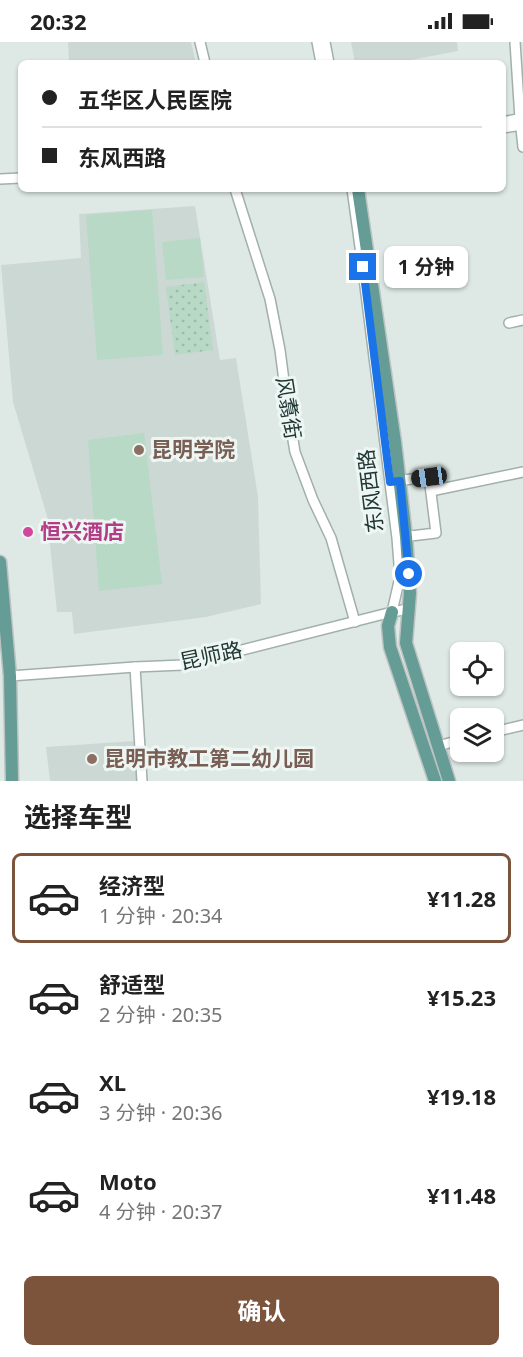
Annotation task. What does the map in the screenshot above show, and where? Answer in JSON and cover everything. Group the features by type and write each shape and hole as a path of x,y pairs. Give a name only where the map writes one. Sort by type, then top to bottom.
{"main road":[{"name":"东风西路","path":"358,192 410,593 406,643 449,781"},
{"path":"0,562 10,676 12,781"},
{"name":"东风西路","path":"392,612 388,626 390,647 435,781"}],"street":[{"path":"200,42 204,60"},
{"path":"317,42 320,60"},
{"path":"325,42 328,60"},
{"path":"515,42 523,147"},
{"path":"506,122 522,122"},
{"path":"506,127 522,122"},
{"path":"0,174 18,173"},
{"path":"0,179 18,178"},
{"name":"风翥街","path":"236,192 270,299 295,452 331,538 355,622"},
{"name":"东风西路","path":"352,192 395,482"},
{"path":"509,323 523,320"},
{"path":"431,491 523,472"},
{"path":"395,482 429,477 436,533 401,537"},
{"name":"东风西路","path":"392,612 400,577 401,537"},
{"name":"昆师路","path":"10,676 183,664 408,609"},
{"path":"135,667 142,781"},
{"path":"504,730 523,725"},
{"path":"438,746 450,743"}],"shaded area":[{"path":"68,42 191,42 195,60 69,60"},
{"path":"351,42 457,42 458,51 411,60 354,60"},
{"name":"昆明学院","path":"195,206 220,360 236,358 258,497 261,604 206,617 74,634 72,612 57,612 47,516 13,402 1,265 81,258 79,214"},
{"name":"昆明市教工第二幼儿园","path":"135,741 138,781 50,781 46,747"}],"green space":[{"path":"152,210 163,355 97,360 86,215"},
{"path":"200,238 204,277 166,280 162,242"},
{"path":"204,282 213,350 175,355 166,287"},
{"path":"144,433 162,584 99,591 88,440"}],"place":[{"name":"昆明学院","path":"139,450"},
{"name":"恒兴酒店","path":"28,532"},
{"name":"昆明市教工第二幼儿园","path":"92,759"}],"route":[{"path":"363,267 390,482 400,481 409,574"}]}
